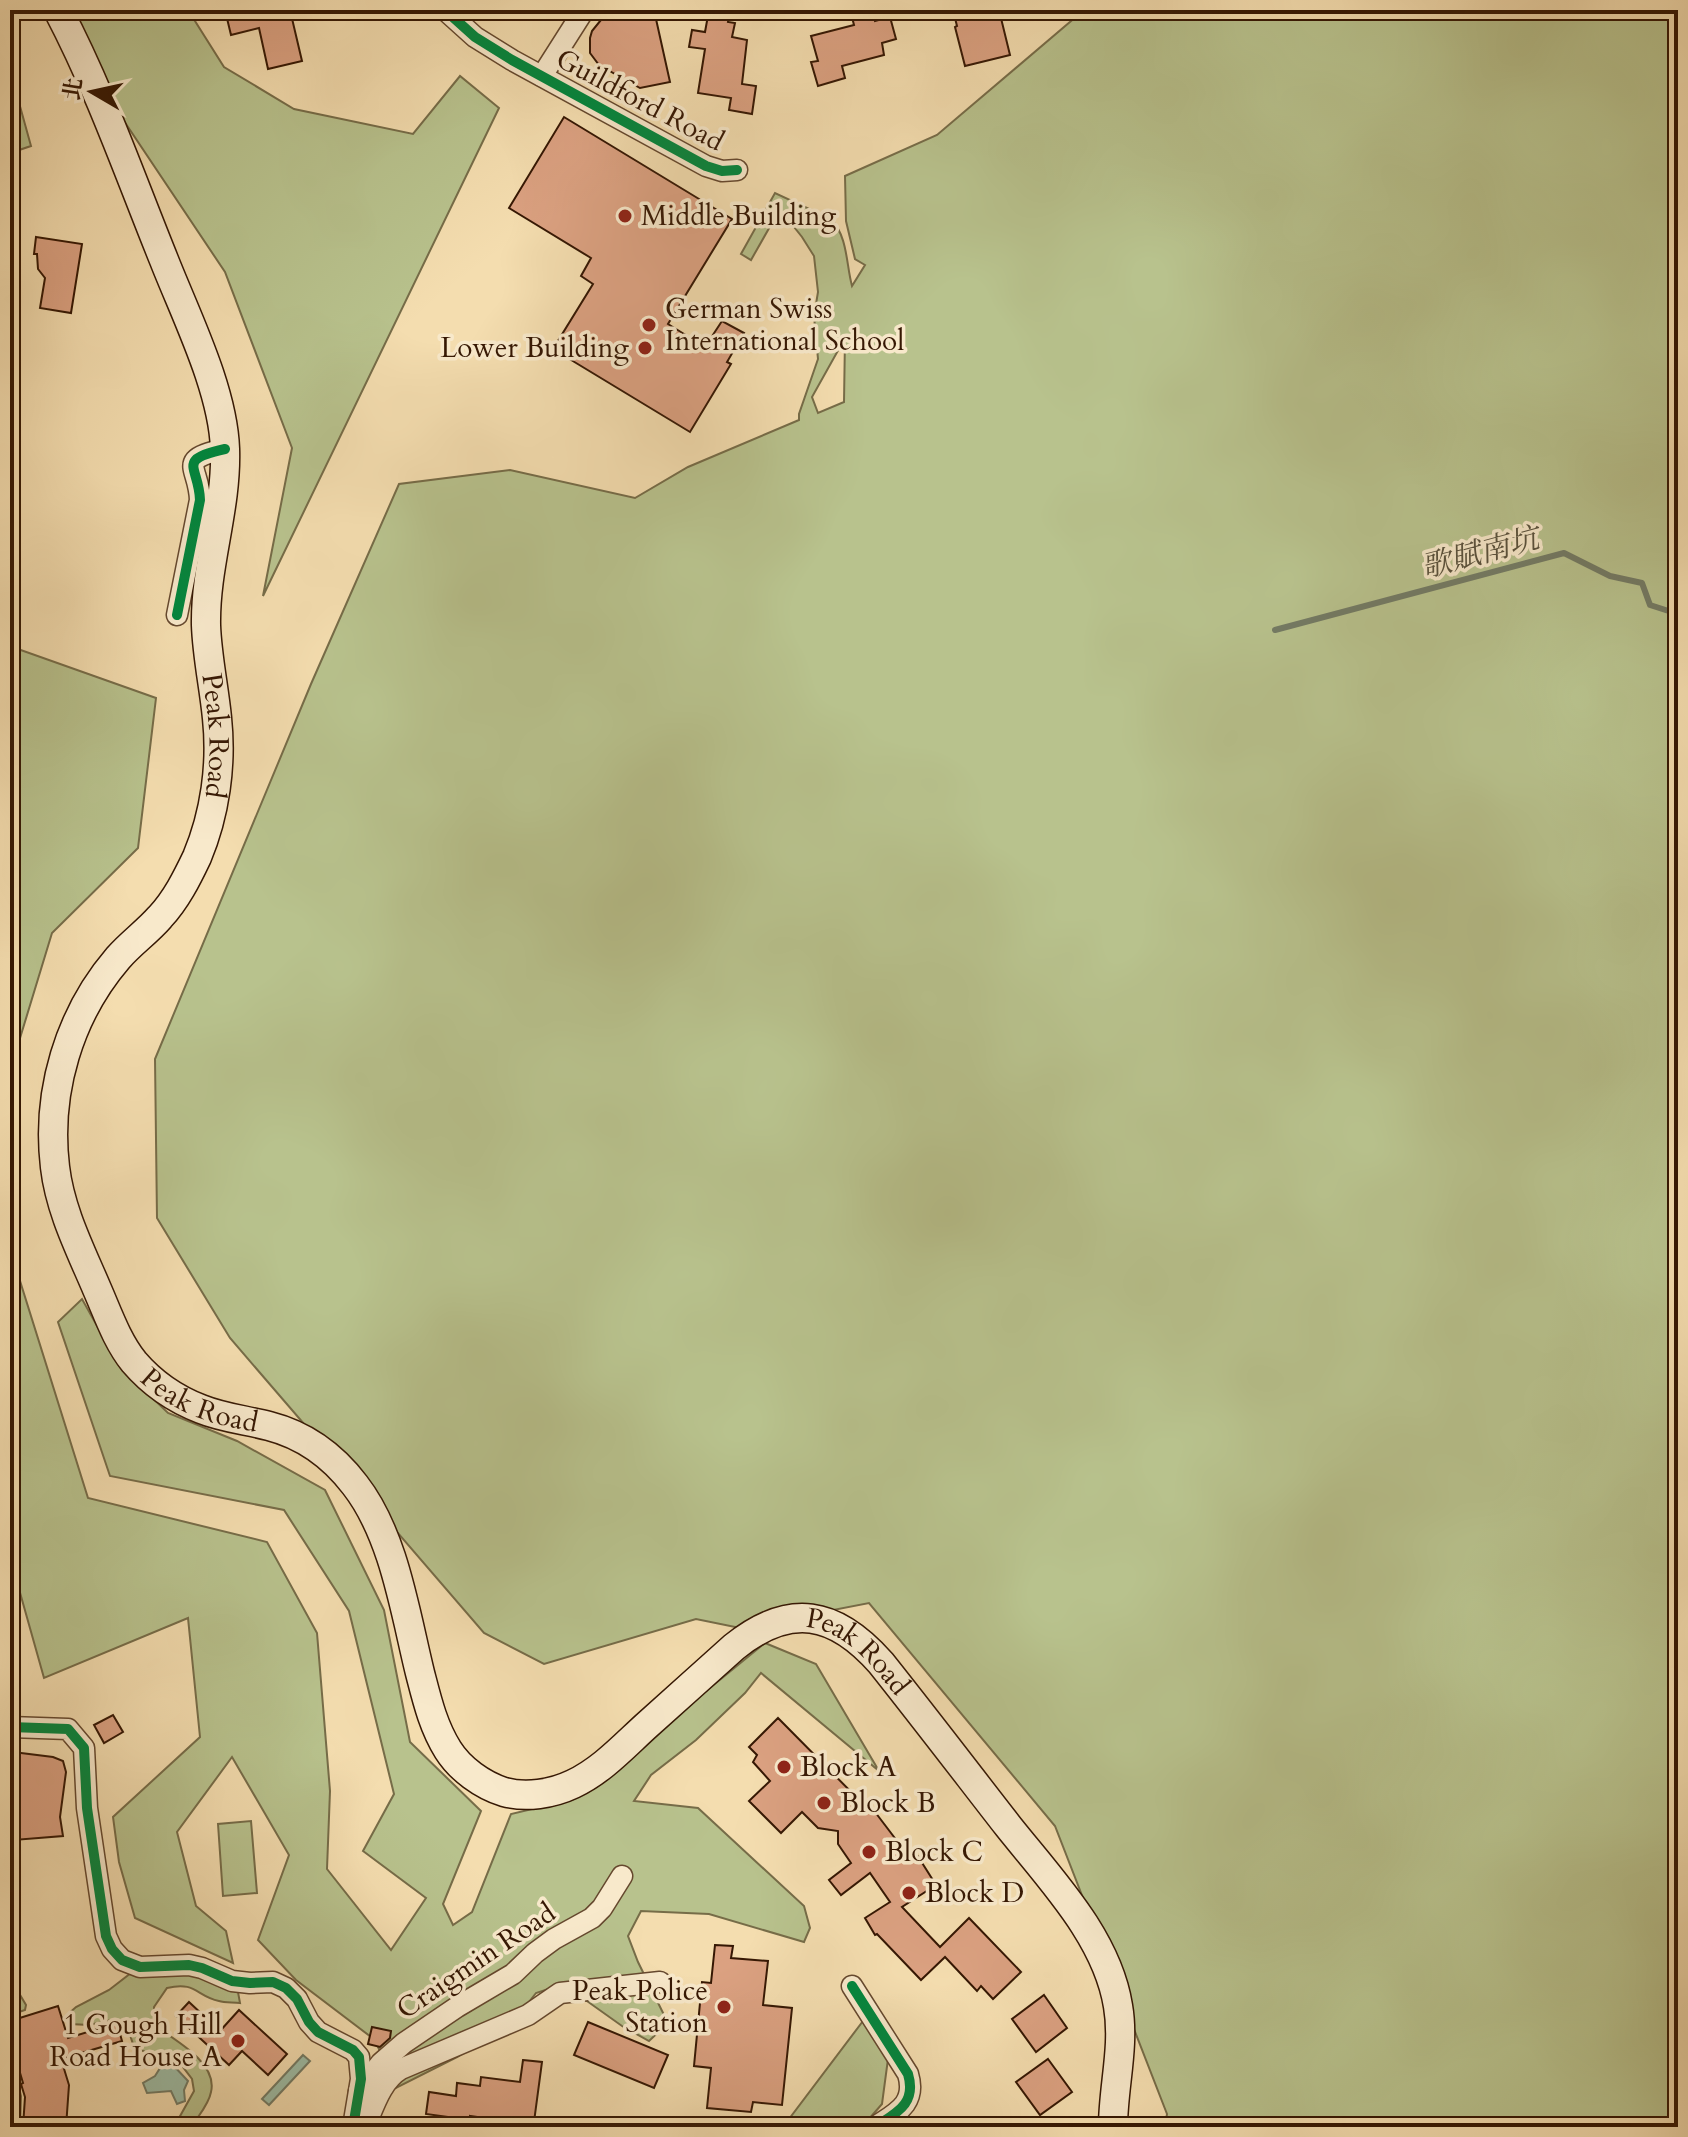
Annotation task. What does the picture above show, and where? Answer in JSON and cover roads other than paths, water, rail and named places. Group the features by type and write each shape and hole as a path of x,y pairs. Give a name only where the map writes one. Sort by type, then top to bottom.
{"main road":[{"name":"Peak Road","path":"58,10 96,90 200,353 219,409 225,449 224,488 208,576 206,629 218,739 215,786 206,831 190,871 171,904 115,961 84,1007 65,1056 56,1099 54,1148 61,1199 69,1226 117,1335 130,1357 169,1393 218,1415 272,1426 296,1435 328,1456 346,1474 372,1509 385,1540 437,1729 462,1766 496,1789 518,1794 543,1793 566,1787 588,1776 734,1647 770,1624 792,1619 815,1619 839,1626 858,1639 881,1663 1068,1903 1102,1957 1120,2017 1113,2127"}],"street":[{"name":"Guildford Road","path":"445,10 483,42 706,166 722,171 737,170"},
{"path":"542,76 584,10"},
{"path":"177,615 200,500 194,464 204,453 225,449"},
{"path":"10,1727 68,1729 84,1748 87,1808 106,1936 112,1949 122,1960 140,1967 189,1965 232,1981 282,1985 297,1999 318,2032 356,2053 362,2069 353,2127"},
{"name":"Craigmin Road","path":"359,2091 381,2063 404,2043 513,1974 548,1943 592,1918 622,1876"},
{"path":"365,2127 381,2090 390,2077 401,2069 528,2015 560,1993 660,1982"},
{"path":"852,1986 911,2083 911,2093 902,2109 875,2127"}],"waterway":[{"name":"歌賦南坑","path":"1275,630 1564,553 1610,576 1642,583 1650,605 1678,614"}],"place":[{"name":"Middle Building","path":"625,216"},
{"name":"German Swiss International School","path":"649,325"},
{"name":"Lower Building","path":"645,348"},
{"name":"Block A","path":"784,1767"},
{"name":"Block B","path":"824,1803"},
{"name":"Block C","path":"869,1852"},
{"name":"Block D","path":"909,1893"},
{"name":"Peak Police Station","path":"724,2007"},
{"name":"1 Gough Hill Road House A","path":"238,2041"}]}
